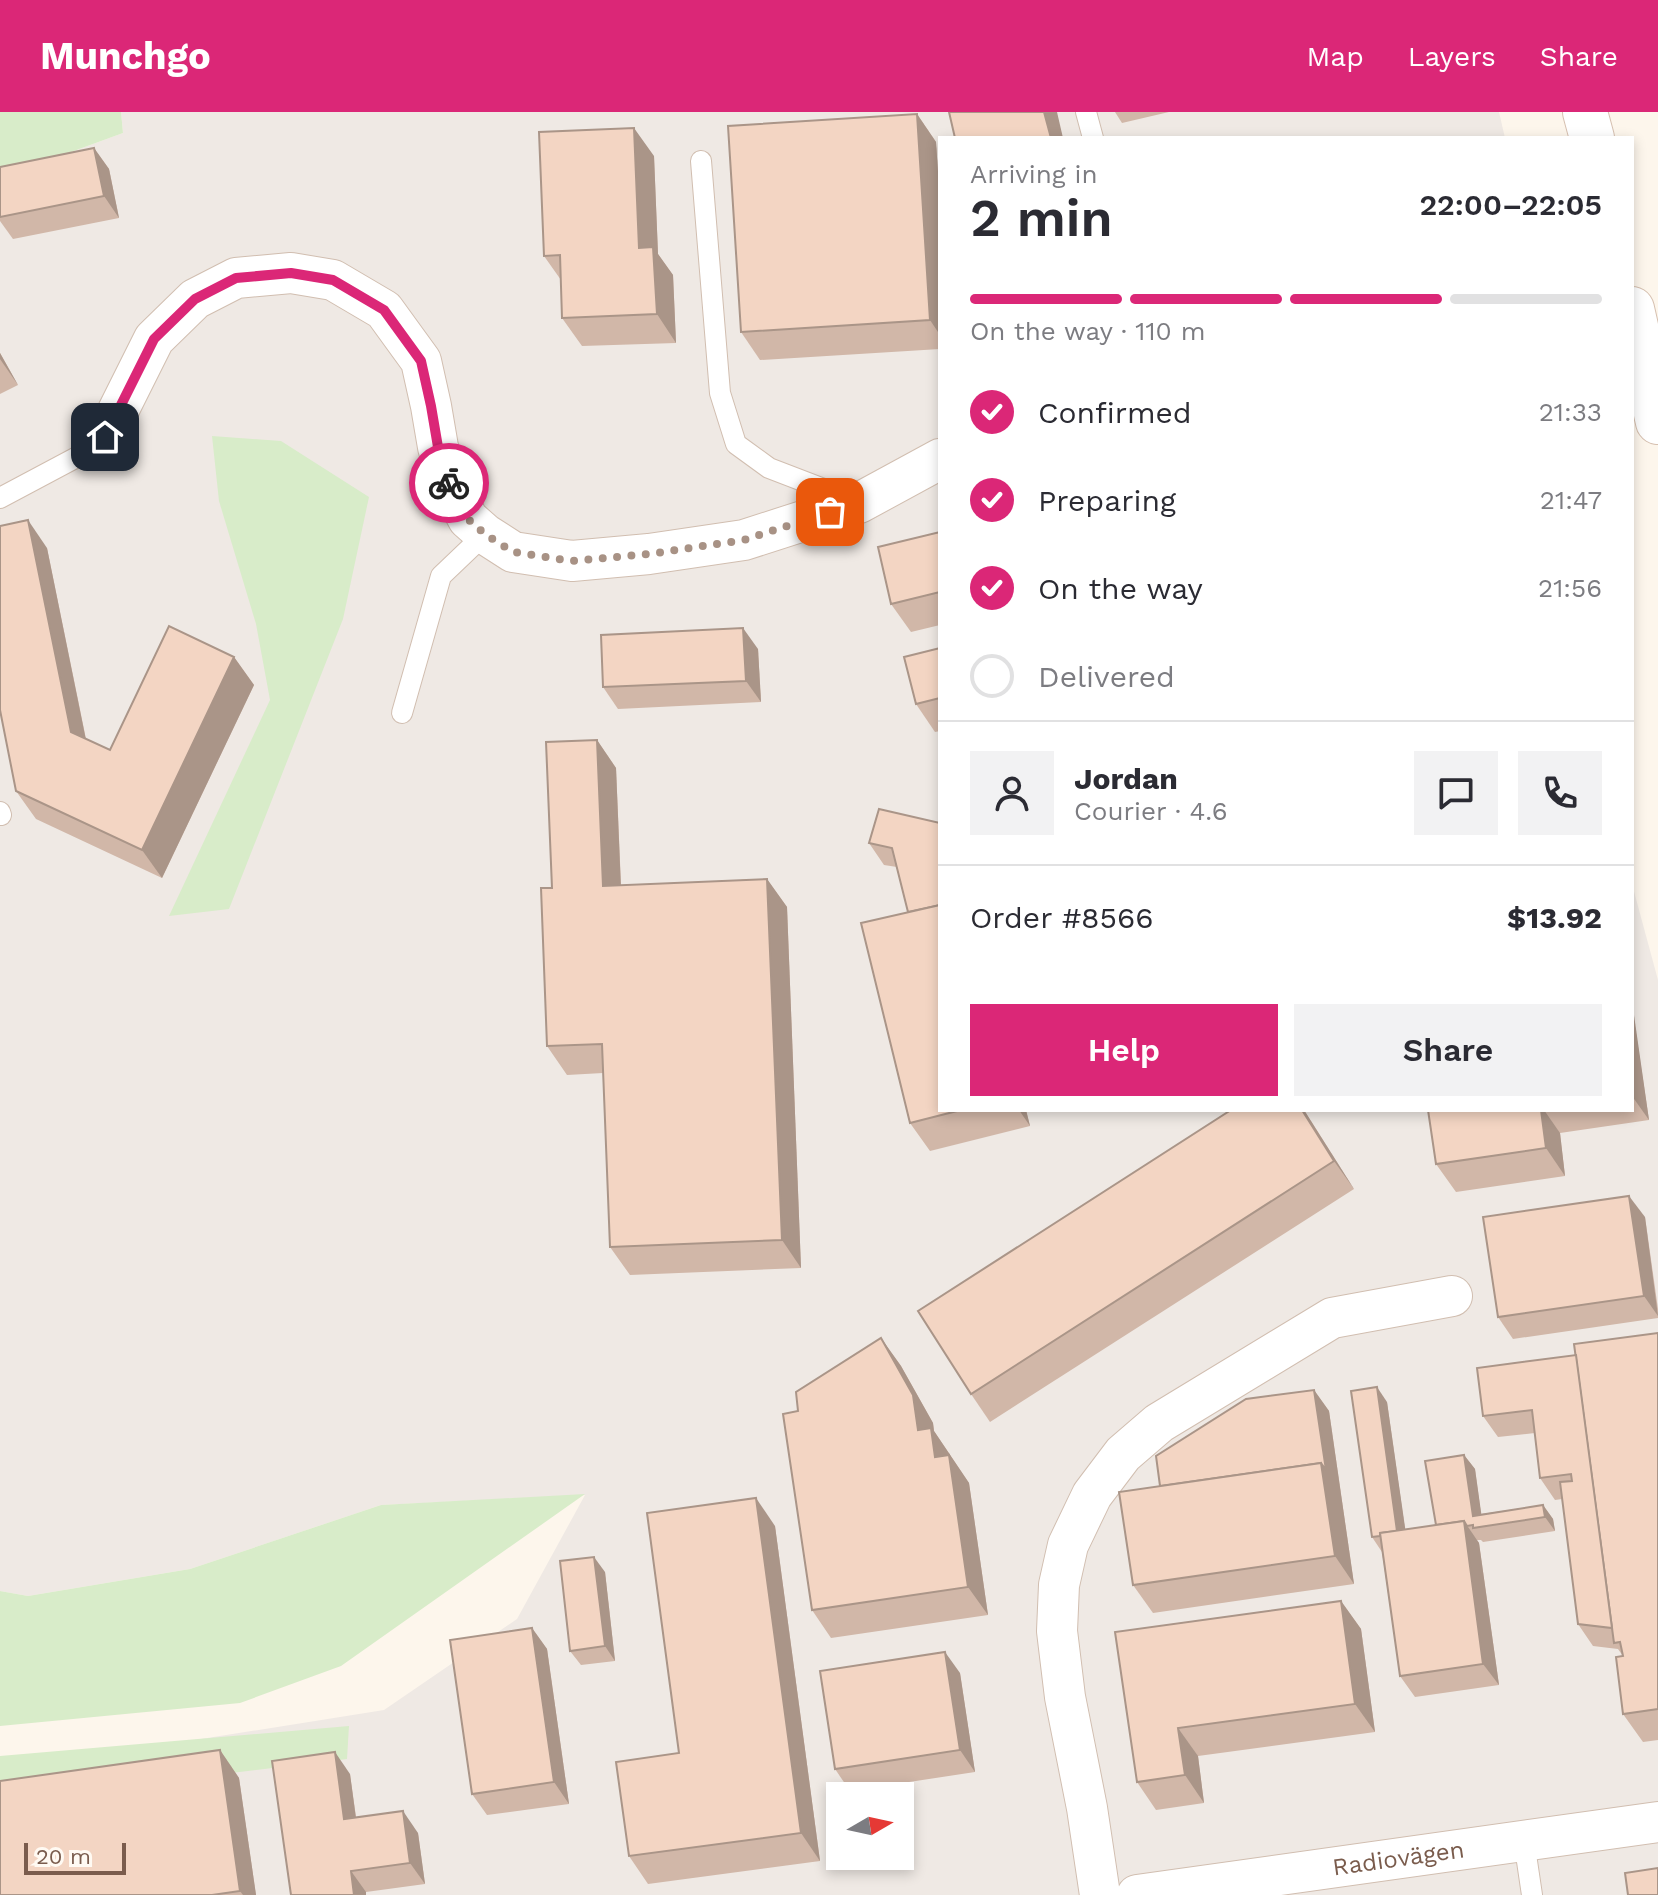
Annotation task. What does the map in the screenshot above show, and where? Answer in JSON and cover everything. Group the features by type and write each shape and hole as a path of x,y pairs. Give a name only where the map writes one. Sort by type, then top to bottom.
{"street":[{"path":"1585,112 1591,136"},
{"path":"105,437 154,339 195,299 236,278 291,273 333,280 384,310 421,361 447,479 468,519 513,552 572,561 744,540 859,503 938,460"},
{"path":"1634,318 1658,422"},
{"path":"1100,1895 1065,1697 1057,1631 1059,1585 1068,1545 1092,1495 1123,1454 1159,1423 1332,1318 1452,1296"},
{"name":"Radiovägen","path":"1137,1895 1658,1822"}],"lane":[{"path":"1086,112 1092,136"},
{"path":"701,161 720,393 736,444 769,468 859,503"},
{"path":"0,498 94,448 105,437"},
{"path":"402,713 441,576 485,534"},
{"path":"1524,1841 1532,1895"}],"shaded area":[{"path":"121,112 1499,112 1505,136 938,136 938,1112 1634,1112 1634,891 1658,980 1658,1895 0,1895 0,1771 384,1710 517,1619 585,1495 381,1505 190,1569 28,1596 0,1591 0,178 123,133"}],"green space":[{"path":"0,112 121,112 123,133 0,178"},
{"path":"212,436 281,441 369,497 343,619 229,909 169,916 270,700 256,624 219,501"},
{"path":"585,1494 341,1666 240,1703 0,1726 0,1591 28,1596 190,1569 381,1505"},
{"path":"349,1726 347,1759 0,1801 0,1756"}],"building":[{"path":"949,112 1044,112 1050,136 955,136"},
{"path":"917,114 930,320 741,332 728,126"},
{"path":"634,128 639,248 653,247 657,314 562,318 560,255 544,256 539,132"},
{"path":"94,148 104,196 0,217 0,167"},
{"path":"28,520 71,732 110,750 169,626 234,657 142,850 16,791 0,710 0,526"},
{"path":"938,532 938,592 891,604 878,547"},
{"path":"743,628 746,681 603,687 601,635"},
{"path":"938,648 938,698 916,704 904,657"},
{"path":"597,740 603,886 767,879 782,1240 610,1247 602,1044 547,1046 541,888 552,888 546,742"},
{"path":"879,809 938,823 938,905 908,912 892,848 869,843"},
{"path":"938,905 938,1112 953,1112 910,1123 861,923"},
{"path":"1228,1112 1303,1112 1334,1161 971,1394 918,1311"},
{"path":"1428,1112 1541,1112 1546,1148 1436,1164"},
{"path":"1629,1196 1644,1296 1498,1317 1483,1217"},
{"path":"1658,1333 1658,1709 1623,1714 1616,1657 1623,1656 1620,1642 1614,1643 1574,1344"},
{"path":"881,1338 913,1395 918,1430 931,1428 935,1457 949,1455 968,1587 812,1610 783,1414 798,1411 796,1392"},
{"path":"1576,1355 1612,1628 1578,1624 1560,1482 1572,1481 1571,1474 1540,1478 1532,1410 1483,1416 1477,1368"},
{"path":"1377,1387 1397,1531 1372,1537 1351,1391"},
{"path":"1314,1390 1326,1470 1321,1463 1160,1486 1156,1456 1246,1399"},
{"path":"1464,1455 1473,1516 1543,1505 1545,1517 1473,1528 1464,1521 1436,1525 1425,1461"},
{"path":"1321,1463 1335,1556 1133,1585 1119,1492"},
{"path":"756,1498 801,1833 629,1856 616,1762 679,1753 647,1513"},
{"path":"1464,1521 1483,1664 1400,1676 1380,1533"},
{"path":"594,1557 605,1646 570,1651 560,1561"},
{"path":"1341,1601 1355,1704 1178,1728 1185,1775 1137,1782 1115,1632"},
{"path":"532,1628 554,1782 472,1794 450,1640"},
{"path":"945,1652 960,1750 835,1769 820,1671"},
{"path":"220,1750 240,1891 212,1895 0,1895 0,1781"},
{"path":"335,1752 344,1819 403,1811 410,1863 351,1871 354,1895 291,1895 272,1761"},
{"path":"1658,1868 1658,1895 1628,1895 1625,1873"}],"way so far":[{"path":"449,483 468,519 513,552 572,561 744,540 830,512"}],"route":[{"path":"105,437 154,339 195,299 236,278 291,273 333,280 384,310 421,361 438,447 449,483"}]}
